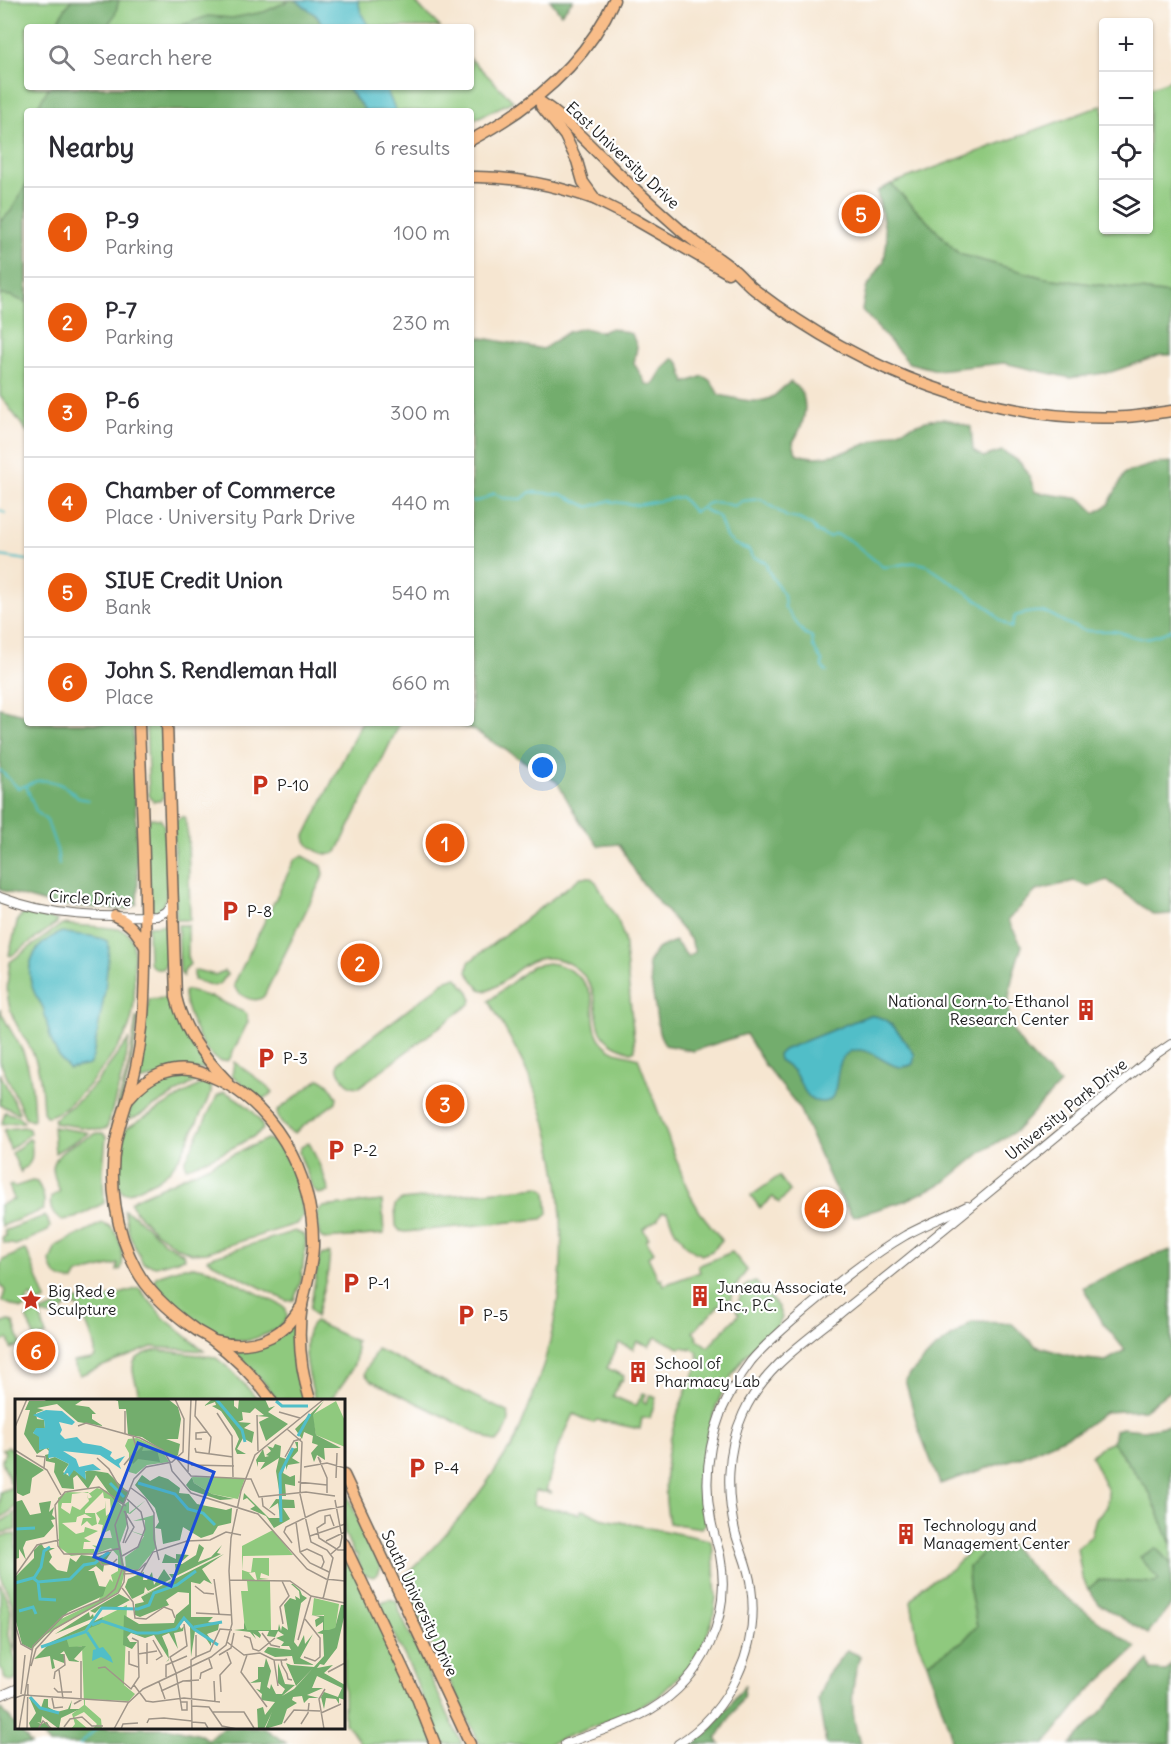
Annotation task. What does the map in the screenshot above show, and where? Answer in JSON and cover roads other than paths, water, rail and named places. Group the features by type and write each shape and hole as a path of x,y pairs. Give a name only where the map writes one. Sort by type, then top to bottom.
{"main road":[{"path":"474,138 511,117 536,99 561,76 584,49 615,0"},
{"name":"East University Drive","path":"536,99 565,136 577,161 583,182 596,200 634,219 750,286 811,327 870,359 916,381 973,400 1028,412 1080,417 1127,417 1171,411"},
{"name":"East University Drive","path":"536,99 554,110 631,186 685,234 734,270 750,286"},
{"path":"474,177 501,178 547,185 596,200"},
{"path":"128,1100 141,1034 144,1003 145,916 139,726"},
{"path":"168,726 176,997 196,1044 231,1086 256,1105 272,1123 288,1148 302,1180 310,1208 313,1246 302,1306 300,1345 310,1399"},
{"path":"116,916 134,928 145,947"},
{"path":"231,1086 187,1068 150,1078 140,1086 124,1107 116,1142 114,1179 117,1212 130,1255 142,1278 172,1311 212,1340 251,1376 269,1399"},
{"path":"212,1340 238,1344 263,1341 284,1328 302,1306"},
{"name":"South University Drive","path":"345,1477 470,1744"},
{"path":"345,1546 417,1698 435,1744"}],"street":[{"name":"Circle Drive","path":"0,897 38,910 86,916 145,916"},
{"path":"145,916 157,916 165,912 172,904"},
{"name":"University Park Drive","path":"678,1744 698,1729 721,1704 741,1669 751,1636 753,1619 751,1586 732,1514 729,1480 735,1434 749,1400 760,1383 784,1359 1146,1062 1171,1044"},
{"name":"University Park Drive","path":"565,1744 632,1719 659,1704 686,1681 699,1665 708,1648 720,1615 723,1584 708,1502 710,1451 720,1414 752,1359 822,1296 886,1248 922,1227 981,1198"},
{"path":"0,1696 15,1689"}],"water":[{"path":"296,0 358,0 361,13 367,24 322,24 317,16"},
{"path":"348,90 386,90 395,108 364,108"},
{"path":"62,932 102,939 107,941 109,948 105,991 93,1057 89,1065 69,1069 55,1049 43,1009 31,984 30,974 30,965 37,949"},
{"path":"867,1016 883,1019 895,1028 915,1055 913,1064 905,1067 897,1066 868,1052 852,1051 841,1062 833,1096 821,1102 811,1098 794,1072 779,1060 778,1055 783,1050"}],"waterway":[{"path":"474,501 494,493 502,498 522,499 530,492 561,494 589,507 608,501 637,505 681,497 694,512 713,502 734,506 742,501 761,499 787,517 799,519 825,536 830,537 835,534 851,541 883,567 910,563 926,565 989,608 1011,628 1015,616 1044,612 1084,630 1116,631 1140,638 1160,635 1171,630"},
{"path":"703,509 719,517 726,537 734,544 749,550 752,557 765,562 784,595 785,608 804,633 812,637 813,647 822,661 822,667 827,672"},
{"path":"0,510 5,513"},
{"path":"0,556 24,560"},
{"path":"0,770 18,788 43,780 54,782 70,790 78,798 88,800"},
{"path":"26,786 36,811 47,821 57,850 59,865"},
{"path":"80,1744 96,1729"}],"place":[{"name":"SIUE Credit Union","path":"861,214"},
{"name":"P-10","path":"260,785"},
{"name":"P-9","path":"445,843"},
{"name":"P-8","path":"230,911"},
{"name":"P-7","path":"360,963"},
{"name":"National Corn-to-Ethanol Research Center","path":"1086,1010"},
{"name":"P-3","path":"266,1058"},
{"name":"P-6","path":"445,1104"},
{"name":"P-2","path":"336,1150"},
{"name":"Chamber of Commerce","path":"824,1209"},
{"name":"P-1","path":"351,1283"},
{"name":"Juneau Associate, Inc., P.C.","path":"700,1296"},
{"name":"Big Red e Sculpture","path":"31,1300"},
{"name":"P-5","path":"466,1315"},
{"name":"John S. Rendleman Hall","path":"36,1351"},
{"name":"School of Pharmacy Lab","path":"638,1372"},
{"name":"P-4","path":"417,1468"},
{"name":"Technology and Management Center","path":"906,1534"}]}
